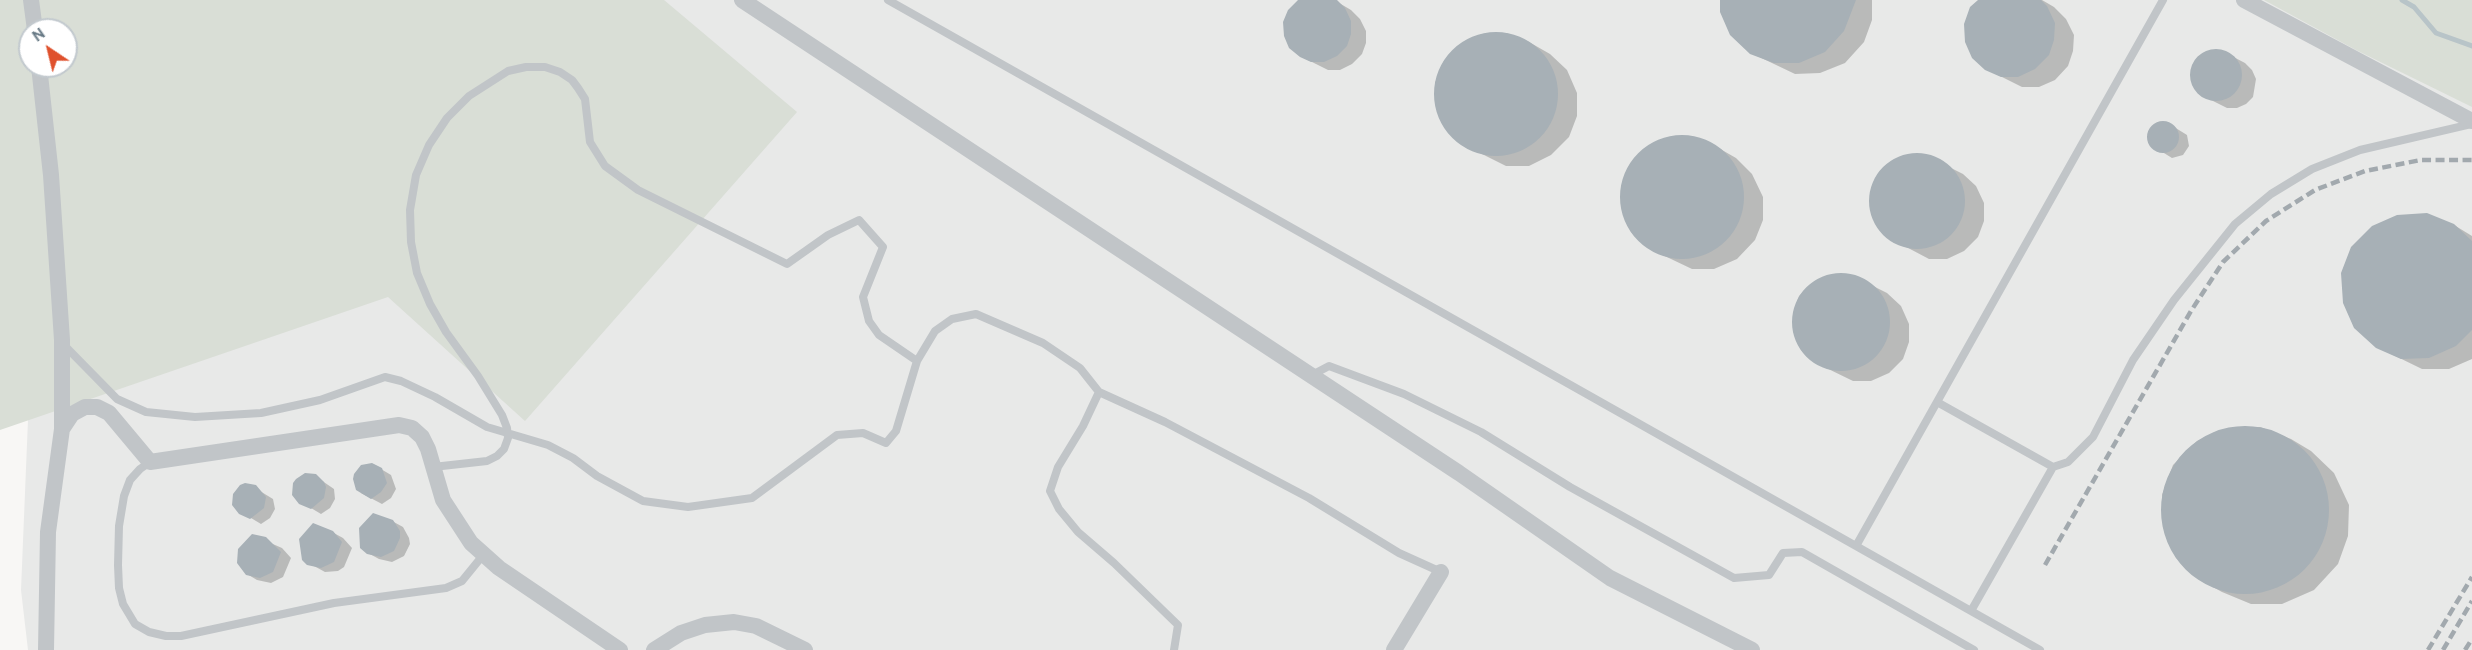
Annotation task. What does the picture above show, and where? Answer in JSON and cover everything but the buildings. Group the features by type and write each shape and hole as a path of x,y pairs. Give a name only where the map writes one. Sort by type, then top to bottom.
{"street":[{"path":"32,0 34,18"},
{"path":"742,0 1459,473 1610,578 1752,650"},
{"path":"2244,0 2472,122"},
{"path":"40,78 52,186 62,344 62,429 48,532 46,650"},
{"path":"62,429 72,414 85,407 97,407 109,413 150,462 399,425 412,428 422,437 443,500 455,522 471,543 500,568 620,650"},
{"path":"1394,650 1441,572"},
{"path":"654,650 681,633 705,625 734,622 756,626 805,650"}],"lane":[{"path":"1856,546 2163,0"},
{"path":"892,1 2040,650"},
{"path":"433,466 487,461 504,449 508,434 502,415 446,332 430,304 417,273 411,242 410,210 416,175 429,145 447,118 468,96 508,71 526,67 545,67 560,72 572,80 585,99 590,142 605,166 618,177 787,264 828,235 859,220 883,247 863,297 869,321 879,335 917,361"},
{"path":"1971,611 2053,467 2068,462 2087,444 2133,360 2174,300 2235,224 2271,194 2312,169 2360,150 2472,122"},
{"path":"62,344 117,399 147,412 195,417 261,413 320,400 385,377 401,381 487,427 548,445 573,458 597,476 643,501 687,507 752,498 837,435 863,433 886,443 896,431 917,361 935,331 952,319 976,314 1043,343 1080,368 1100,392 1165,422 1309,498 1399,553 1441,572"},
{"path":"1311,375 1329,366 1404,394 1481,432 1570,487 1734,578 1769,575 1783,553 1802,552 1974,650"},
{"path":"1100,392 1058,467 1050,491 1059,509 1078,532 1114,563 1178,625 1174,650"},
{"path":"1937,402 2053,467"},
{"path":"150,462 130,480 124,496 119,526 118,565 119,588 123,604 135,624 149,632 166,636 181,636 334,603 446,588 462,581 484,554"}],"shaded area":[{"path":"0,0 664,0 797,112 525,421 388,297 0,430"},
{"path":"5,0 2308,0 2472,91 2472,650 28,650 21,590 35,249"},
{"path":"2264,0 2472,0 2472,107 2356,50"}],"waterway":[{"path":"2402,0 2414,7 2436,33 2472,46"}],"railway":[{"path":"2045,565 2191,311 2223,262 2266,221 2315,190 2365,171 2421,160 2472,160"},
{"path":"2428,650 2472,577"},
{"path":"2443,650 2472,601"},
{"path":"2465,650 2472,639"}]}
